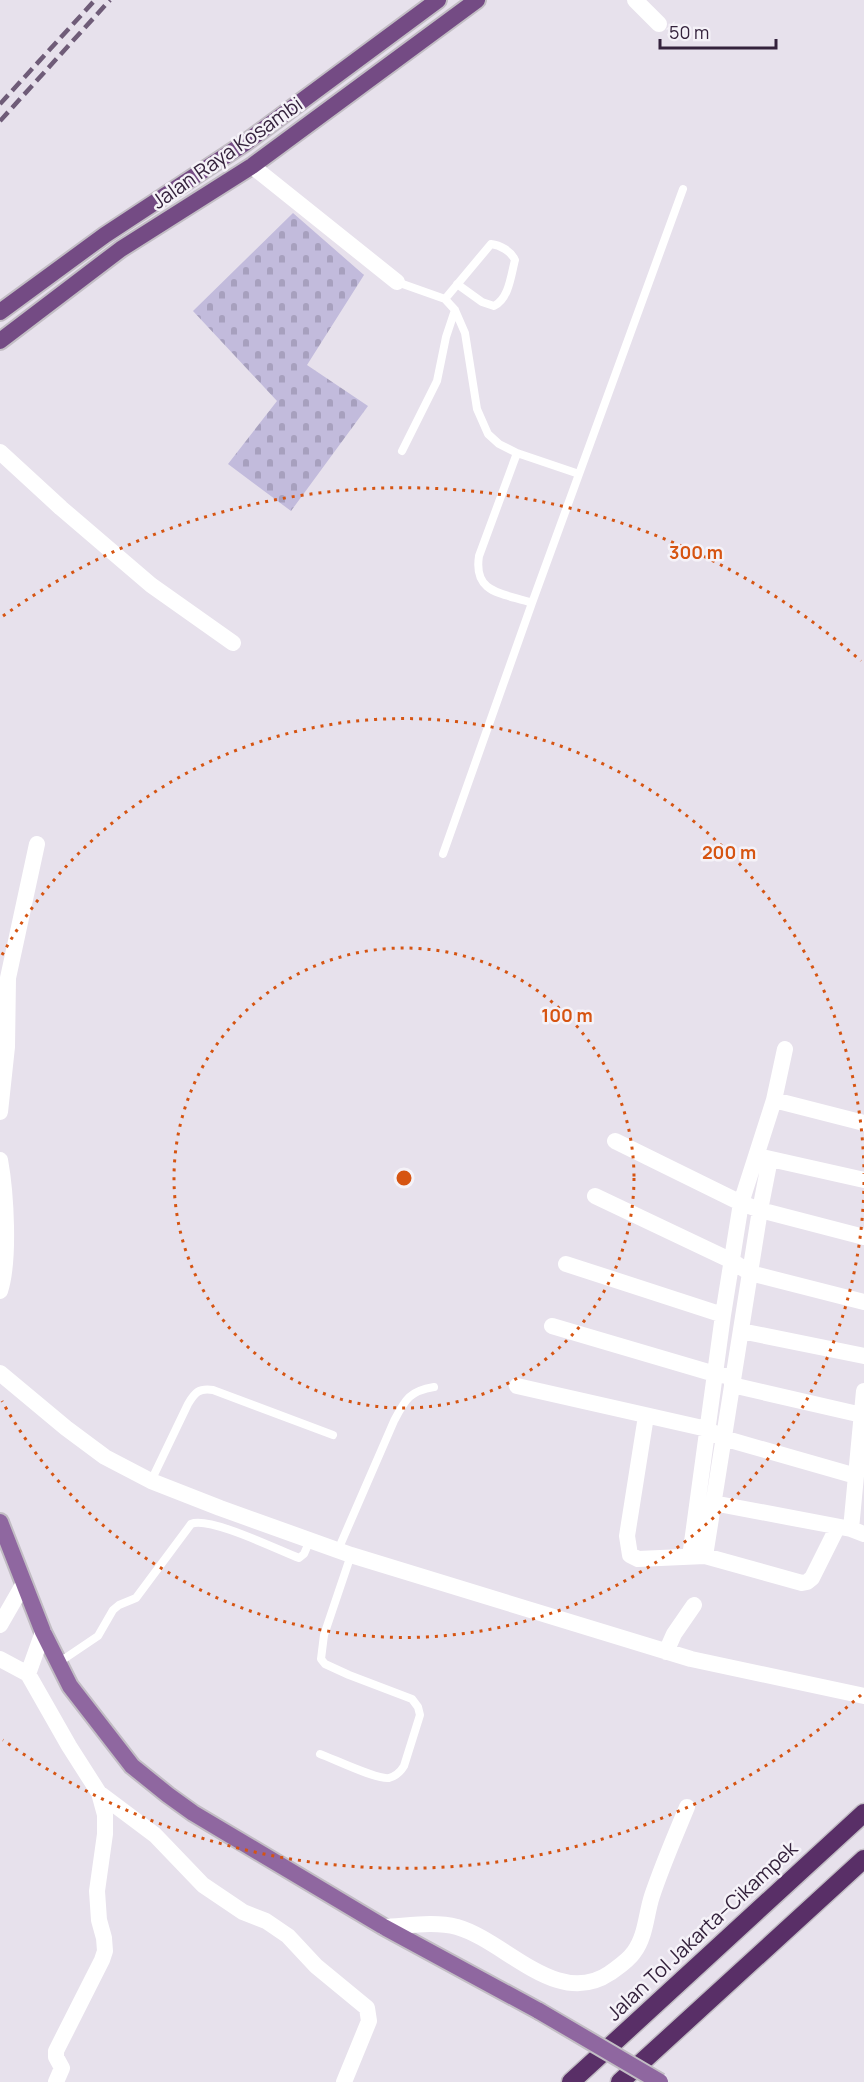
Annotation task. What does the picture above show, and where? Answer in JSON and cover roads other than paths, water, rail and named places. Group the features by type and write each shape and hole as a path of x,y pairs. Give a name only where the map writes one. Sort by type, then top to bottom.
{"highway":[{"name":"Jalan Raya Kosambi","path":"0,312 105,235 262,130 438,0"},
{"name":"Jalan Raya Kosambi","path":"0,341 121,249 252,166 477,0"},
{"name":"Jalan Tol Jakarta–Cikampek","path":"571,2082 864,1813"},
{"path":"620,2082 864,1859"}],"main road":[{"path":"0,1522 23,1585 57,1663 70,1686 132,1766 193,1813 384,1927 539,2011 660,2082"}],"street":[{"path":"636,0 659,24"},
{"path":"252,166 397,282"},
{"path":"0,452 151,585 233,644"},
{"path":"0,1112 7,1047 4,1003 37,844"},
{"path":"697,1557 713,1503 760,1210 763,1157 785,1048"},
{"path":"774,1100 864,1123"},
{"path":"615,1141 741,1203 864,1237"},
{"path":"763,1157 864,1180"},
{"path":"697,1557 707,1429 741,1203 763,1157"},
{"path":"0,1160 5,1209 5,1266 0,1292"},
{"path":"596,1196 732,1261 750,1273 864,1302"},
{"path":"566,1264 723,1315"},
{"path":"552,1326 733,1381 862,1415"},
{"path":"741,1331 864,1356"},
{"path":"0,1373 105,1457 151,1481 220,1508 345,1553 666,1652 864,1696"},
{"path":"517,1386 707,1429 723,1438 856,1476"},
{"path":"646,1416 627,1536 630,1555 638,1559 697,1557 802,1583 812,1578 851,1530 861,1446 864,1391"},
{"path":"713,1503 851,1530"},
{"path":"0,1625 23,1585"},
{"path":"666,1652 678,1626 694,1605"},
{"path":"28,1674 43,1632"},
{"path":"0,1659 28,1674 99,1793 105,1815 98,1891 99,1920 105,1951 56,2051 56,2057 62,2068 56,2082"},
{"path":"99,1793 155,1835 203,1885 243,1912 266,1921 288,1936 316,1966 367,2008 369,2021 344,2082"},
{"path":"384,1927 429,1924 456,1927 479,1936 548,1976 567,1984 584,1983 603,1977 627,1960 635,1951 658,1879 687,1807"}],"lane":[{"path":"443,854 683,189"},
{"path":"445,299 490,244 496,244 514,256 515,260 505,296 494,306 482,302 458,284"},
{"path":"397,282 445,299 455,310 465,333 477,409 488,434 499,444 517,453 579,474"},
{"path":"402,451 437,381 446,337 455,310"},
{"path":"517,453 477,569 482,583 491,590 532,603"},
{"path":"320,1754 372,1775 389,1778 400,1772 404,1766 420,1715 412,1699 349,1675 325,1664 321,1659 324,1635 345,1553 393,1421 411,1394 421,1389 434,1387"},
{"path":"151,1481 188,1404 195,1392 199,1390 213,1390 333,1435"},
{"path":"57,1663 98,1636 113,1610 119,1605 136,1598 191,1524 205,1523 244,1535 299,1558 304,1554 310,1540"}],"railway":[{"path":"0,104 95,0"},
{"path":"0,121 110,0"}]}
